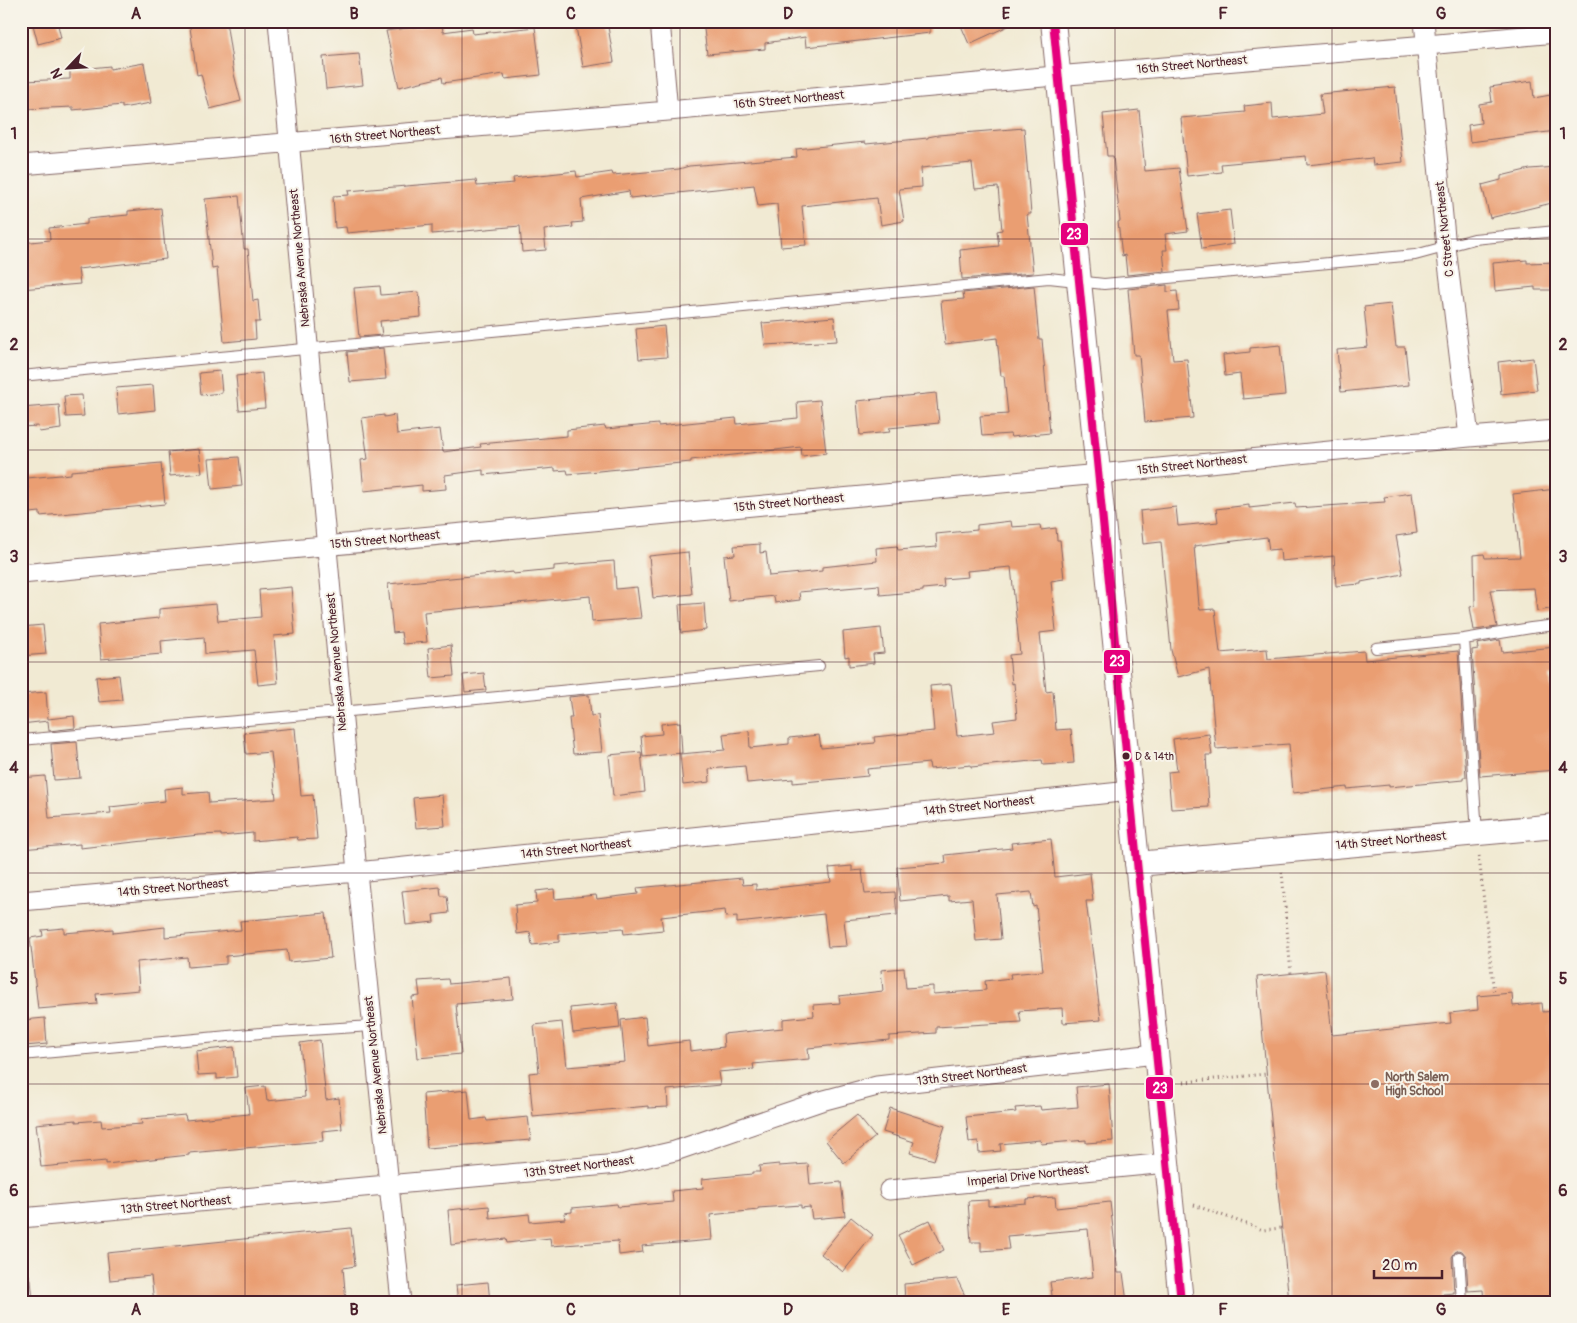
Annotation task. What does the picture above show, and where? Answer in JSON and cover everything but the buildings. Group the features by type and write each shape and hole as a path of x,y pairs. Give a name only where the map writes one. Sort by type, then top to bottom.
{"street":[{"name":"Nebraska Avenue Northeast","path":"278,21 357,872 401,1302"},
{"path":"660,21 668,112"},
{"path":"1053,21 1181,1302"},
{"name":"C Street Northeast","path":"1424,21 1446,247 1469,437"},
{"name":"16th Street Northeast","path":"21,165 668,112 1058,76 1427,46 1556,33"},
{"name":"15th Street Northeast","path":"21,574 1556,430"},
{"name":"14th Street Northeast","path":"21,901 357,872 1130,791"},
{"name":"14th Street Northeast","path":"1136,864 1556,826"},
{"name":"13th Street Northeast","path":"21,1218 618,1164 676,1151 821,1101 878,1086 1156,1054"},
{"name":"Imperial Drive Northeast","path":"889,1190 1167,1163"},
{"path":"21,1281 23,1302"}],"lane":[{"path":"21,376 1049,278 1104,284 1415,255 1474,239 1556,231"},
{"path":"1376,648 1464,639 1556,625"},
{"path":"1464,639 1477,833"},
{"path":"21,740 342,712 819,666"},
{"path":"21,1056 261,1033 372,1026"},
{"path":"1458,1257 1462,1302"}],"path":[{"path":"1477,833 1494,994"},
{"path":"1281,850 1291,974"},
{"path":"1184,1082 1266,1074"},
{"path":"1194,1205 1263,1230 1281,1228"}],"transit line":[{"name":"23","path":"1053,21 1181,1302"}],"place":[{"name":"D & 14th","path":"1126,756"},
{"name":"North Salem High School","path":"1375,1084"}]}
